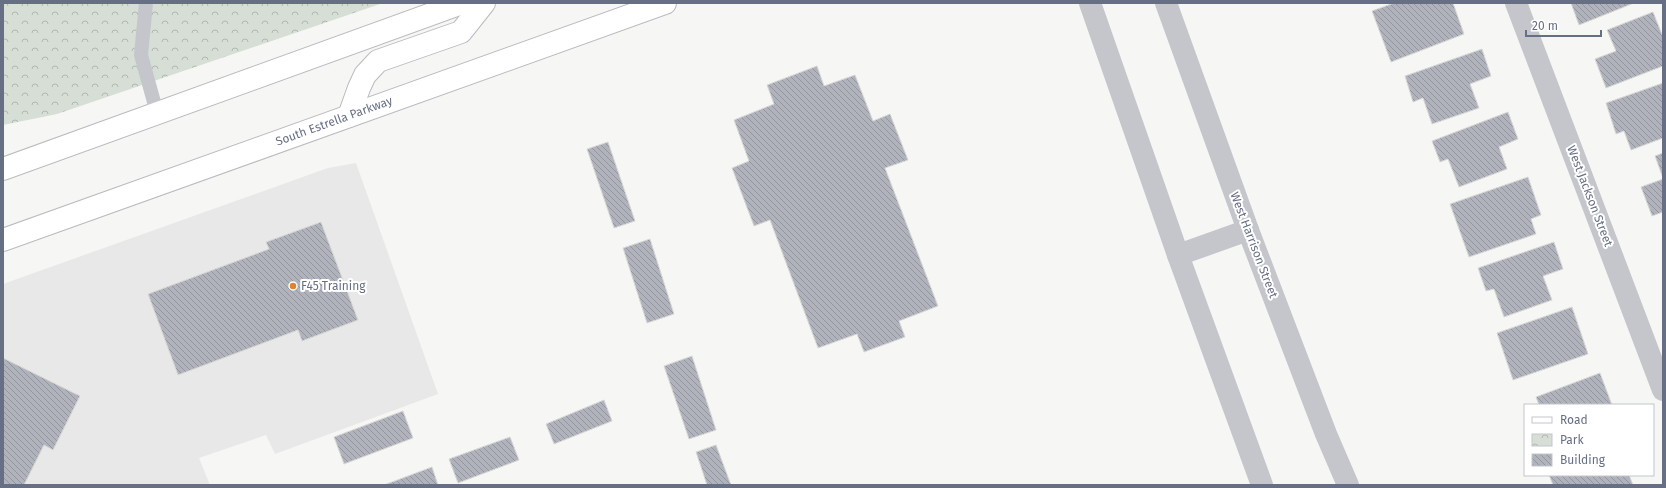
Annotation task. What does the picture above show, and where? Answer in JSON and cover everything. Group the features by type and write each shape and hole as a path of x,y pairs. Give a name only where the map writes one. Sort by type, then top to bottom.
{"main road":[{"path":"3,169 462,3"},
{"path":"349,116 365,75 378,61 460,32 484,3"},
{"name":"South Estrella Parkway","path":"3,240 665,3"}],"street":[{"path":"1090,3 1178,256 1262,485"},
{"name":"West Harrison Street","path":"1166,3 1248,230 1326,434 1348,485"},
{"name":"West Jackson Street","path":"1516,3 1663,390"},
{"path":"1178,256 1248,230"}],"lane":[{"path":"146,3 141,55 157,113"}],"shaded area":[{"path":"356,163 438,394 275,454 266,435 199,458 210,485 3,485 3,284 328,168"}],"green space":[{"path":"3,3 383,3 57,114 3,125"}],"building":[{"path":"1394,3 1453,3 1464,34 1391,62 1372,11"},
{"path":"1571,3 1634,3 1579,25"},
{"path":"1653,12 1663,37 1663,66 1606,88 1595,59 1616,51 1607,30"},
{"path":"1482,49 1491,76 1470,84 1479,108 1432,124 1423,98 1413,102 1405,76"},
{"path":"817,66 824,86 855,75 873,121 890,114 908,160 885,168 938,306 899,321 905,337 864,352 857,334 818,348 770,220 754,226 732,168 749,161 734,120 774,104 767,85"},
{"path":"1663,83 1663,138 1631,150 1624,131 1616,134 1606,103"},
{"path":"1508,112 1518,139 1499,147 1507,169 1459,187 1448,159 1440,162 1432,141"},
{"path":"608,142 635,221 614,228 587,149"},
{"path":"1663,153 1663,178 1655,156"},
{"path":"1528,177 1541,215 1531,219 1536,234 1469,257 1450,204"},
{"path":"1663,179 1663,212 1652,216 1641,187"},
{"path":"321,222 358,320 302,341 298,330 178,375 148,294 269,249 266,242"},
{"path":"650,239 674,314 647,323 623,248"},
{"path":"1554,242 1563,269 1543,276 1552,300 1504,317 1494,289 1486,291 1478,268"},
{"path":"1572,307 1588,354 1513,380 1497,333"},
{"path":"692,356 716,430 689,439 664,366"},
{"path":"3,358 80,396 53,450 44,445 24,485 3,485"},
{"path":"1600,373 1612,404 1539,404 1536,397"},
{"path":"604,400 612,421 554,444 546,424"},
{"path":"403,411 413,438 344,464 334,437"},
{"path":"510,437 519,460 458,483 449,459"},
{"path":"716,445 731,485 707,485 696,452"},
{"path":"432,467 438,485 384,485"},
{"path":"1549,476 1629,476 1633,485 1553,485"}],"place":[{"name":"F45 Training","path":"293,286"}]}
